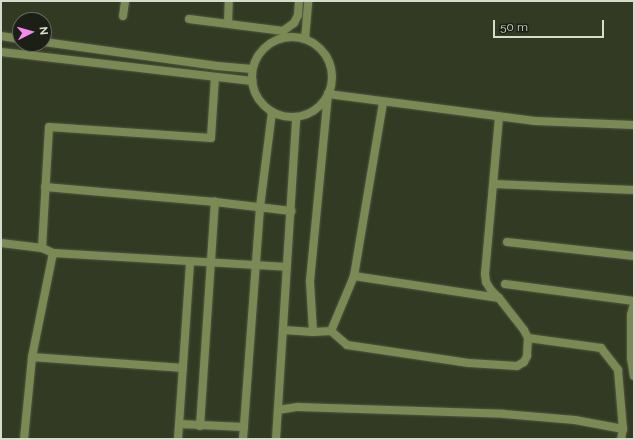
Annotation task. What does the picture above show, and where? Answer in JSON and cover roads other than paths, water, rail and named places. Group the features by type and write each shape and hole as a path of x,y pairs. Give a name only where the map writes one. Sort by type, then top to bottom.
{"street":[{"path":"123,16 125,1"},
{"path":"228,24 229,1"},
{"path":"188,19 283,31 294,23 298,11 299,1"},
{"path":"305,39 308,1"},
{"path":"298,11 307,12"},
{"path":"1,36 12,38"},
{"path":"313,332 310,281 328,94 332,81 331,68 326,56 317,45 305,39 292,36 278,39 266,46 257,56 252,69 252,81 255,94 262,104 272,112 283,117 306,115 315,110 328,94"},
{"path":"52,43 217,66 252,69"},
{"path":"1,52 252,81"},
{"path":"42,248 49,127 211,138 215,77"},
{"path":"328,94 535,121 634,125"},
{"path":"330,331 354,276 383,102"},
{"path":"243,439 257,266 260,207 272,112"},
{"path":"276,439 296,117"},
{"path":"283,330 313,332 330,331 347,345 469,363 517,366 524,362 527,356 528,338 524,330 489,286 485,274 499,117"},
{"path":"494,184 634,190"},
{"path":"45,187 290,210"},
{"path":"200,426 215,202"},
{"path":"507,242 634,256"},
{"path":"1,243 42,248 53,253 287,267"},
{"path":"24,439 32,357 53,253"},
{"path":"178,439 190,262"},
{"path":"354,276 498,298"},
{"path":"505,284 634,303 631,315 633,371"},
{"path":"528,338 601,348 618,370 623,429 621,439"},
{"path":"32,357 183,368"},
{"path":"278,410 298,407 504,414 575,420 623,429"},
{"path":"179,424 244,427"}]}
